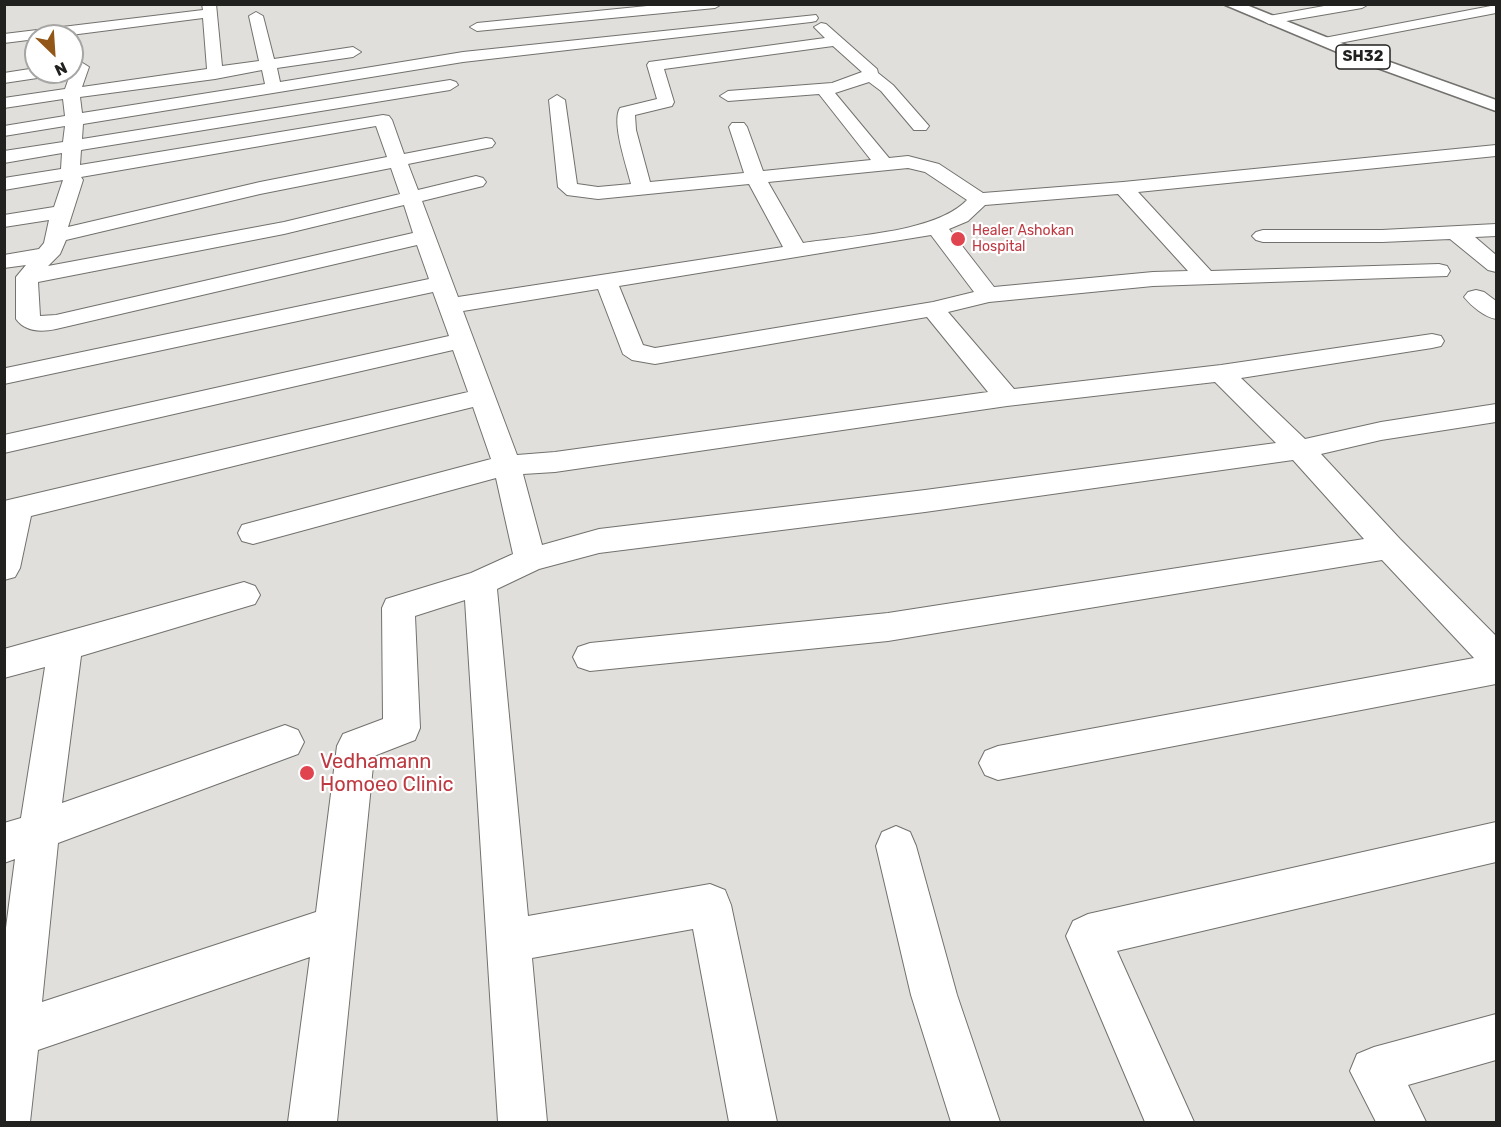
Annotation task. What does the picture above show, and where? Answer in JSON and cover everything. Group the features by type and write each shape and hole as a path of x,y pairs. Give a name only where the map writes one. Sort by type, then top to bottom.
{"main road":[{"name":"SH32","path":"1230,4 1324,42 1497,106"}],"street":[{"path":"559,4 565,19"},
{"path":"477,27 715,4"},
{"path":"796,4 871,72 870,75 887,88 920,126"},
{"path":"1269,20 1362,4"},
{"path":"4,39 209,9 215,74"},
{"path":"1324,42 1497,9"},
{"path":"256,16 274,88"},
{"path":"4,131 463,57 812,18"},
{"path":"642,188 627,130 626,111 666,102 655,65 837,41"},
{"path":"4,103 215,74 353,52"},
{"path":"4,78 24,75"},
{"path":"728,96 830,88 870,75"},
{"path":"75,84 71,94 74,121 69,172 73,180 52,245 27,277 16,305 33,323 43,324 231,283 424,237"},
{"path":"4,157 450,85"},
{"path":"830,88 826,89 825,94 882,163"},
{"path":"373,97 507,465 530,560"},
{"path":"557,100 568,187 574,191 591,193 882,163 922,164 979,199 1123,188 1497,150"},
{"path":"4,184 383,120"},
{"path":"738,127 755,176 795,249"},
{"path":"4,262 52,245 260,188 486,143"},
{"path":"27,277 284,228 476,182"},
{"path":"1123,188 1205,277"},
{"path":"6,376 444,295 606,280 936,227 952,222 970,212 979,199"},
{"path":"4,221 62,212"},
{"path":"936,227 988,295"},
{"path":"1263,236 1382,236 1497,230"},
{"path":"1455,232 1497,265"},
{"path":"606,280 632,349 641,355 670,354 933,309 988,295 1153,279 1439,271"},
{"path":"1476,297 1497,312"},
{"path":"933,309 1007,398"},
{"path":"4,444 461,341"},
{"path":"253,533 507,465 555,462 596,454 686,444 1007,398 1221,373 1432,341"},
{"path":"1221,373 1329,479 1389,547 1497,658"},
{"path":"4,568 11,510 481,397"},
{"path":"313,1122 356,746 402,728 398,608 480,583 530,560 590,543 925,501 1297,450 1381,431 1497,412"},
{"path":"590,657 888,627 1389,547"},
{"path":"480,583 522,1122"},
{"path":"4,664 244,595"},
{"path":"6,1122 22,837 66,646"},
{"path":"998,763 1497,669"},
{"path":"22,837 285,742"},
{"path":"1169,1122 1088,936 1497,842"},
{"path":"896,846 934,994 976,1122"},
{"path":"509,941 710,905 753,1122"},
{"path":"10,1036 336,927"},
{"path":"1402,1122 1374,1071 1497,1037"}],"place":[{"name":"Healer Ashokan Hospital","path":"958,239"},
{"name":"Vedhamann Homoeo Clinic","path":"307,773"}]}
